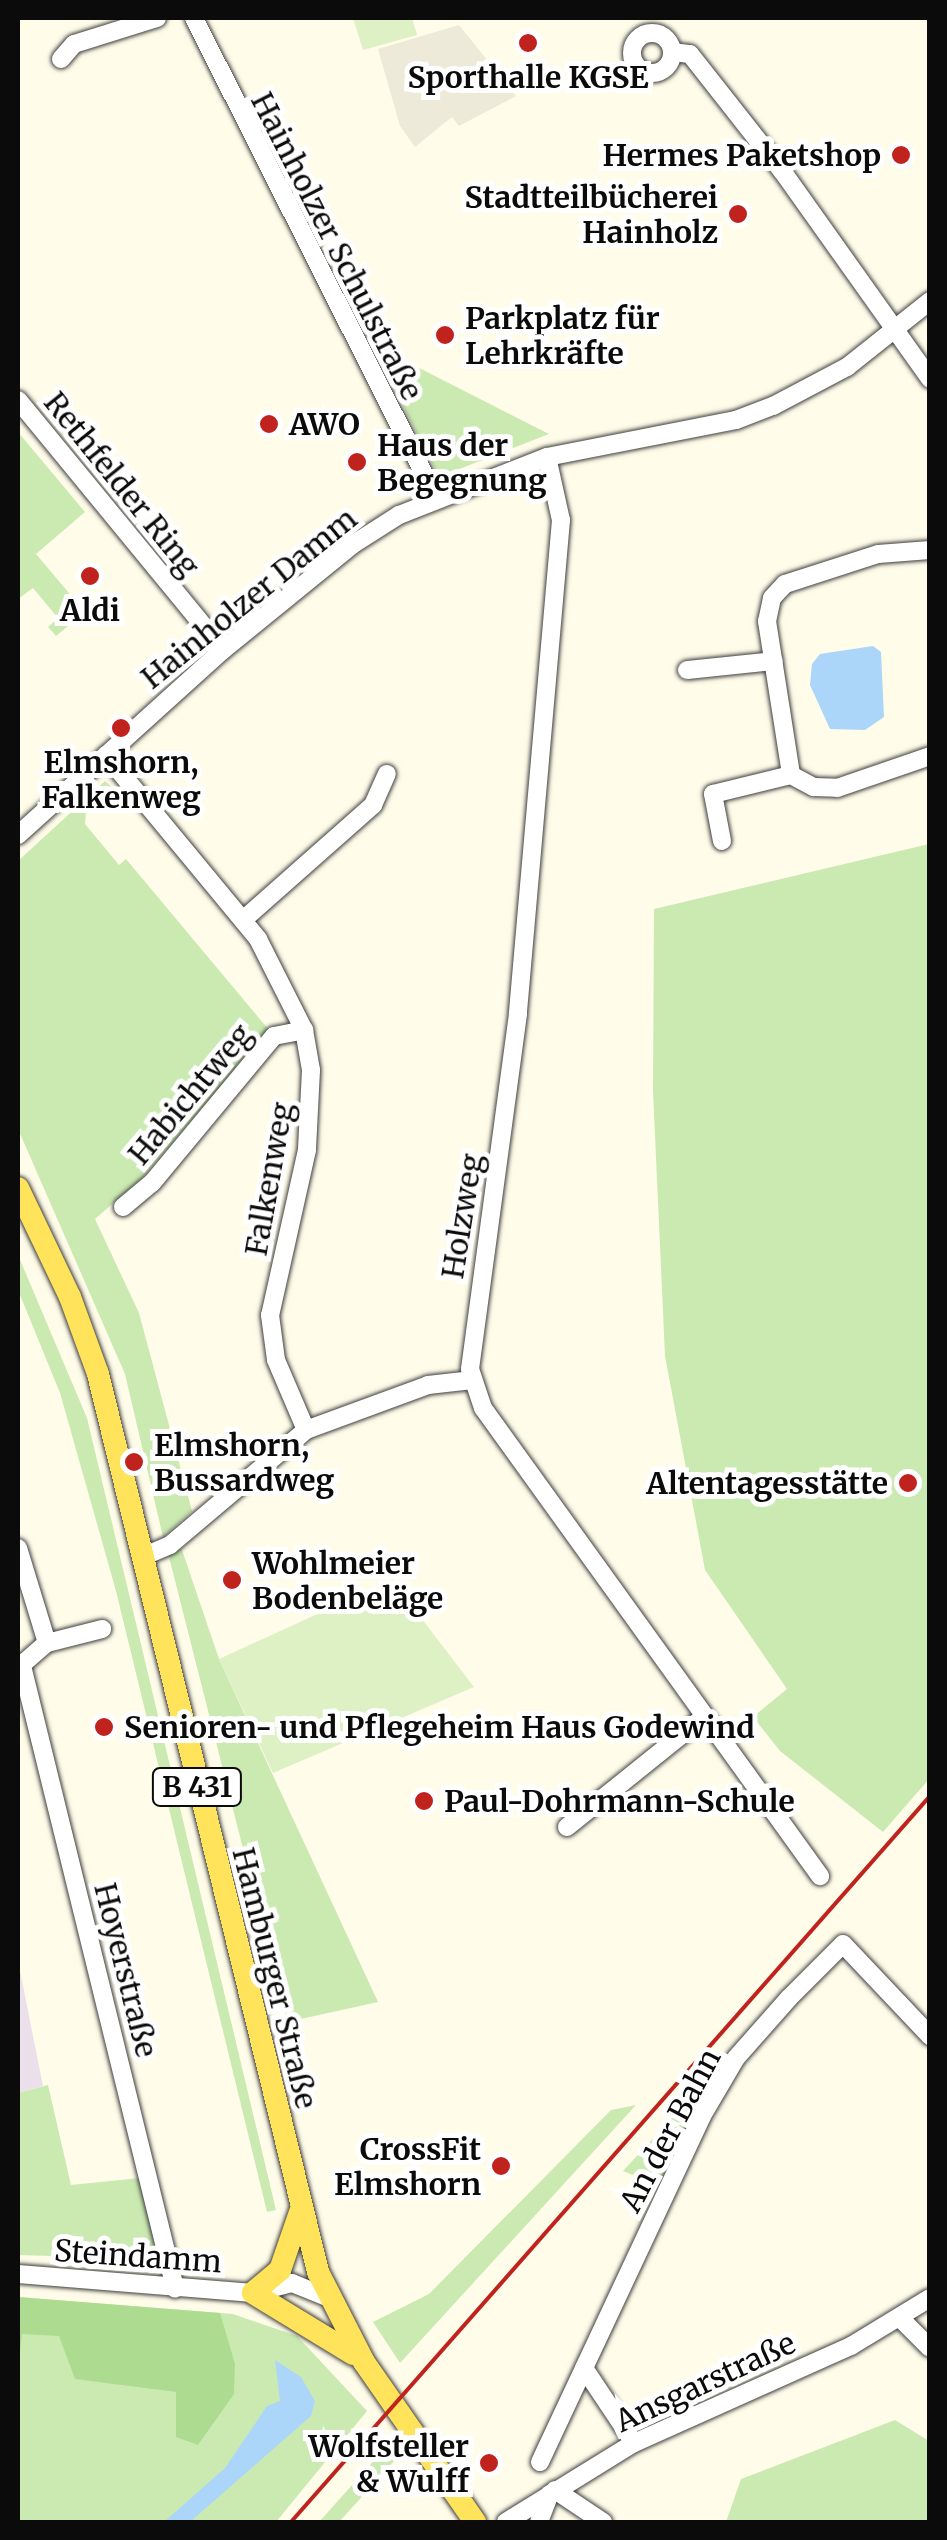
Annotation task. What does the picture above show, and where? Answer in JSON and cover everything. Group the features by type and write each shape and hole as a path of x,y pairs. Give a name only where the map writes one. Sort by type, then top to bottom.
{"main road":[{"name":"Hamburger Straße","path":"18,1188 94,1360 319,2286 364,2362 475,2522"},
{"path":"300,2210 280,2270 254,2292 364,2362"}],"street":[{"path":"61,58 74,44 158,18"},
{"name":"Hainholzer Schulstraße","path":"194,18 241,122 436,498"},
{"path":"673,52 690,54 842,246 930,379"},
{"name":"Hainholzer Damm","path":"18,835 222,650 352,545 436,498 546,458 736,420 816,387 930,301"},
{"name":"Rethfelder Ring","path":"18,400 222,650"},
{"name":"Holzweg","path":"546,458 561,520 518,1014 472,1329 472,1380 483,1408 820,1876"},
{"path":"791,775 768,607 785,584 878,554 930,550"},
{"path":"687,670 774,661"},
{"name":"Falkenweg","path":"106,755 272,959 304,1030 312,1070 307,1150 270,1315 276,1360 306,1430"},
{"path":"722,841 713,794 791,775 814,787 836,788 930,756"},
{"path":"243,920 373,805 387,774"},
{"name":"Habichtweg","path":"123,1207 152,1184 274,1036 304,1030"},
{"path":"142,1557 170,1545 306,1430 428,1385 472,1380"},
{"path":"18,1548 46,1643"},
{"path":"20,1667 46,1643 102,1629"},
{"name":"Hoyerstraße","path":"20,1667 176,2288"},
{"path":"567,1827 704,1717"},
{"name":"An der Bahn","path":"540,2462 722,2081 789,1998 843,1944 930,2036"},
{"name":"Steindamm","path":"18,2274 254,2292 277,2304 294,2303 319,2286"},
{"name":"Ansgarstraße","path":"506,2522 634,2442 900,2318 930,2298"},
{"path":"900,2318 930,2348"},
{"path":"584,2368 634,2442"},
{"path":"538,2522 552,2492 603,2522"}],"shaded area":[{"path":"459,25 516,96 459,126 452,117 415,147 400,126 378,49"},
{"path":"18,1971 43,2086 18,2093"}],"green space":[{"path":"353,18 412,18 417,35 363,50"},
{"path":"372,344 549,434 439,477"},
{"path":"18,432 85,512 36,554 85,612 56,636 48,627 58,618 33,588 18,599"},
{"path":"105,781 113,788 86,811 85,824 119,865 126,859 269,1030 143,1177 95,1219 139,1313 192,1511 163,1537 125,1374 18,1129 18,861"},
{"path":"929,844 930,1778 883,1832 780,1751 753,1717 787,1689 705,1570 665,1356 653,1091 654,909"},
{"path":"18,1255 87,1418 276,2210 267,2212 116,1591 60,1393 18,1290"},
{"path":"180,1544 219,1659 378,2002 287,2022 168,1553"},
{"path":"392,1580 474,1687 273,1773 219,1659"},
{"path":"714,2072 662,2187 623,2171"},
{"path":"48,2085 71,2185 140,2178 157,2247 151,2259 18,2255 18,2093"},
{"path":"636,2105 400,2363 373,2322 429,2294 611,2110"},
{"path":"18,2297 233,2314 297,2336 367,2411 276,2522 18,2522"},
{"path":"18,2297 220,2313 235,2364 234,2394 198,2445 176,2437 176,2392 75,2379 59,2336 22,2334 18,2371"},
{"path":"895,2420 929,2441 929,2522 726,2522 741,2479"},
{"path":"387,2446 397,2458 339,2522 319,2522"}],"water":[{"path":"873,646 881,652 884,717 865,730 830,729 810,685 812,664 820,654"},
{"path":"275,2360 301,2377 315,2401 311,2416 190,2522 164,2522 225,2468 267,2406 280,2401"}],"railway":[{"path":"291,2522 930,1796"}],"place":[{"name":"Sporthalle KGSE","path":"528,43"},
{"name":"Hermes Paketshop","path":"901,155"},
{"name":"Stadtteilbücherei Hainholz","path":"738,214"},
{"name":"Parkplatz für Lehrkräfte","path":"445,335"},
{"name":"AWO","path":"269,424"},
{"name":"Haus der Begegnung","path":"357,462"},
{"name":"Aldi","path":"90,576"},
{"name":"Elmshorn, Falkenweg","path":"121,728"},
{"name":"Elmshorn, Bussardweg","path":"134,1462"},
{"name":"Altentagesstätte","path":"908,1483"},
{"name":"Wohlmeier Bodenbeläge","path":"232,1580"},
{"name":"Senioren- und Pflegeheim Haus Godewind","path":"104,1727"},
{"name":"Paul-Dohrmann-Schule","path":"424,1801"},
{"name":"CrossFit Elmshorn","path":"501,2166"},
{"name":"Wolfsteller & Wulff","path":"489,2463"}]}
